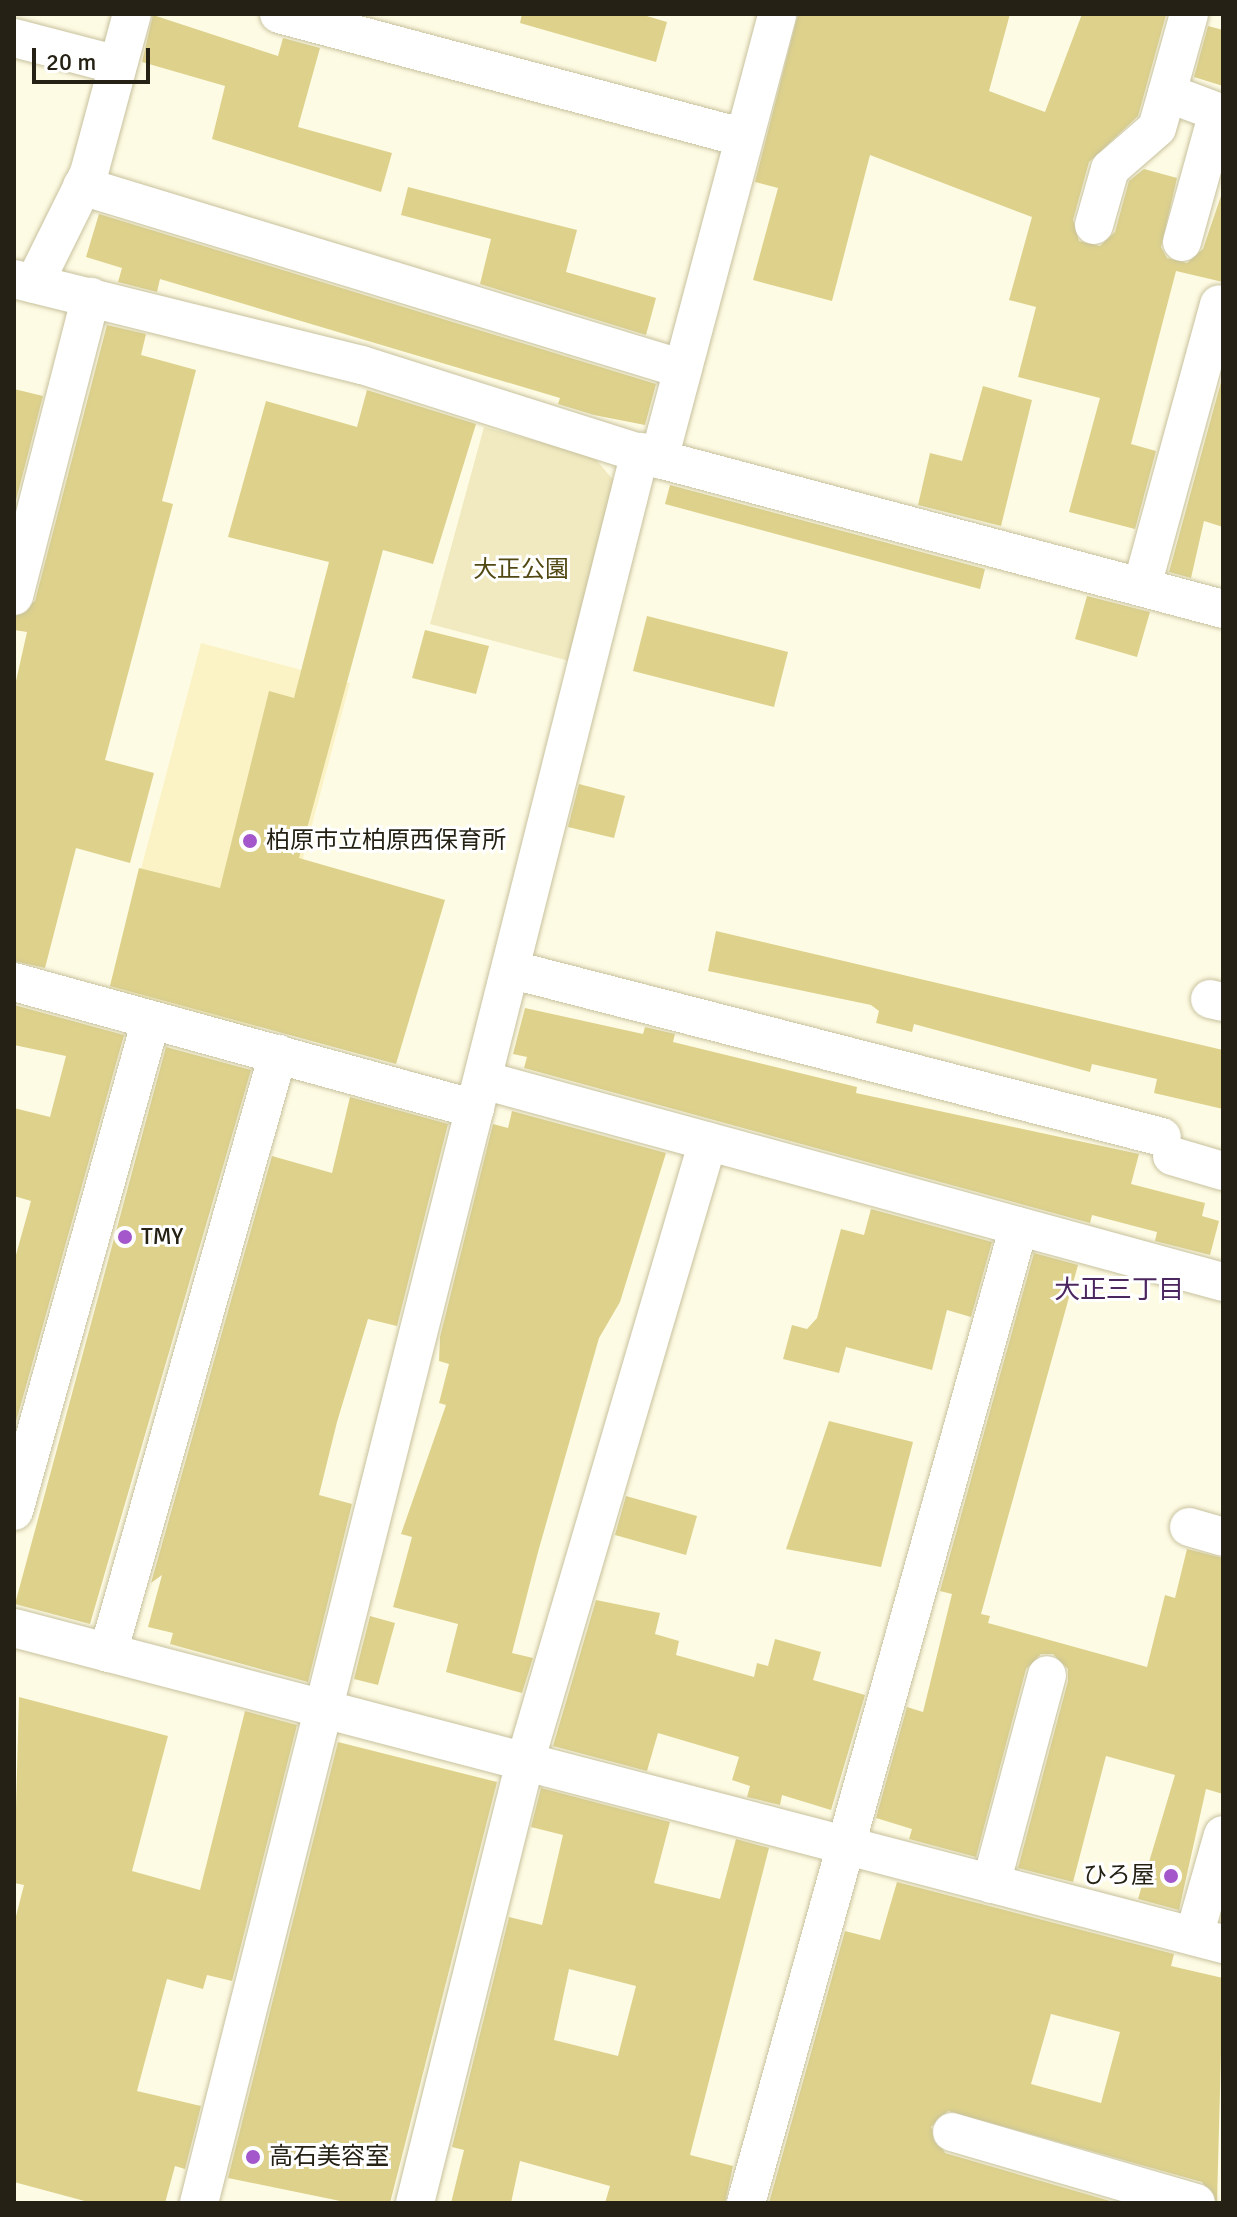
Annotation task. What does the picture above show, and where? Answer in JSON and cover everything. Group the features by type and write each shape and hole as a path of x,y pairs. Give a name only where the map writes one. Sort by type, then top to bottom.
{"street":[{"path":"132,14 82,186 24,282 362,365 649,455 1223,609"},
{"path":"279,14 744,138"},
{"path":"210,2200 319,1709 649,455 683,369 777,14"},
{"path":"1094,225 1110,169 1157,128 1189,14"},
{"path":"14,38 118,65"},
{"path":"1167,93 1218,112 1182,242"},
{"path":"82,186 683,369"},
{"path":"14,596 91,297"},
{"path":"1142,586 1219,304"},
{"path":"513,970 1167,1147 1223,1171"},
{"path":"14,982 278,1054 708,1141 1223,1282"},
{"path":"14,1511 151,1020"},
{"path":"108,1653 278,1054"},
{"path":"415,2203 525,1762 708,1141"},
{"path":"746,2203 841,1844 1019,1226"},
{"path":"16,1638 108,1653 1209,1940 1223,1835"},
{"path":"991,1884 1047,1675"},
{"path":"952,2132 1196,2203"}],"shaded area":[{"path":"201,643 350,683 255,1037 107,997"}],"green space":[{"name":"大正公園","path":"484,427 593,456 620,488 573,662 430,624"}],"building":[{"path":"522,14 640,14 667,22 656,62 520,23"},
{"path":"798,14 1010,14 989,91 1045,112 1082,14 1166,15 1138,116 1089,162 1073,220 1079,241 1100,246 1115,232 1129,181 1144,169 1177,178 1161,247 1167,258 1187,263 1203,249 1223,190 1223,282 1176,271 1131,444 1156,451 1135,529 1069,512 1100,398 1018,377 1036,307 1009,300 1032,217 870,155 832,301 753,280 778,188 755,182"},
{"path":"153,15 278,56 283,38 320,48 298,127 392,153 381,192 212,139 225,86 142,62"},
{"path":"1208,26 1223,30 1223,86 1194,77"},
{"path":"408,187 577,230 566,272 656,298 646,335 480,284 491,239 401,215"},
{"path":"99,214 656,384 645,425 594,415 558,404 560,398 160,279 157,292 118,282 122,268 86,257"},
{"path":"107,325 146,334 141,355 196,370 162,501 173,504 105,760 154,773 130,863 76,848 45,968 14,961 14,690 27,632 14,630 14,617 35,601"},
{"path":"1221,382 1223,527 1204,521 1191,578 1169,572"},
{"path":"983,386 1032,400 1001,526 918,505 930,453 962,461"},
{"path":"14,389 43,396 14,508"},
{"path":"367,390 476,424 433,564 383,550 299,858 445,900 396,1064 110,986 139,868 220,888 269,691 294,698 329,562 228,537 266,401 357,427"},
{"path":"670,485 985,569 980,589 665,504"},
{"path":"1087,596 1150,612 1137,657 1075,639"},
{"path":"647,616 788,652 774,707 633,671"},
{"path":"425,630 489,646 476,694 412,678"},
{"path":"579,784 625,796 614,838 568,827"},
{"path":"716,931 1223,1050 1223,1109 1154,1093 1157,1079 1092,1064 1090,1072 914,1024 912,1032 876,1023 879,1011 871,1005 708,971"},
{"path":"14,1005 124,1035 14,1429 14,1262 31,1201 14,1196 14,1108 50,1117 66,1056 14,1045"},
{"path":"525,1008 643,1034 645,1027 675,1034 673,1042 857,1087 856,1093 1139,1154 1131,1184 1205,1203 1202,1216 1219,1221 1210,1255 1155,1241 1157,1232 1092,1215 1090,1223 524,1068 527,1057 513,1054"},
{"path":"166,1047 251,1070 90,1624 15,1604"},
{"path":"350,1097 448,1124 397,1326 368,1319 337,1422 319,1495 352,1504 308,1682 170,1644 173,1633 148,1627 162,1575 151,1583 272,1156 332,1173"},
{"path":"512,1111 666,1153 620,1302 599,1338 538,1552 512,1653 533,1658 522,1693 446,1672 458,1624 393,1607 412,1537 401,1534 446,1405 439,1403 449,1364 439,1361 440,1337 493,1124 508,1128"},
{"path":"871,1209 992,1242 971,1317 947,1310 932,1370 846,1347 839,1373 783,1359 792,1325 807,1329 817,1318 841,1229 864,1235"},
{"path":"1034,1253 1078,1265 981,1614 990,1616 988,1623 1147,1667 1165,1595 1175,1598 1187,1549 1223,1558 1223,1794 1206,1789 1179,1910 1138,1899 1175,1775 1106,1756 1073,1882 1018,1868 1068,1681 1068,1669 1053,1654 1041,1654 1026,1669 976,1857 909,1839 912,1829 876,1818 907,1707 923,1712 952,1594 940,1591"},
{"path":"829,1421 913,1442 881,1567 786,1549"},
{"path":"626,1496 697,1516 686,1555 615,1535"},
{"path":"596,1600 660,1613 655,1634 679,1641 676,1655 754,1677 757,1663 768,1666 775,1639 821,1652 813,1680 865,1695 831,1810 782,1795 780,1805 747,1797 750,1786 732,1780 739,1757 658,1733 647,1771 553,1746"},
{"path":"370,1616 395,1623 378,1685 354,1679"},
{"path":"19,1697 168,1736 132,1871 200,1890 245,1711 297,1725 232,1981 207,1975 203,1989 167,1979 137,2091 201,2106 185,2169 175,2166 165,2203 92,2203 14,2182 14,1924 24,1885 14,1883"},
{"path":"338,1742 497,1782 390,2203 350,2203 228,2178"},
{"path":"541,1788 670,1822 654,1883 720,1899 736,1839 769,1848 690,2155 733,2166 725,2203 605,2203 610,2186 520,2161 511,2203 451,2203 464,2150 452,2147 509,1917 542,1925 563,1835 531,1827","holes":["569,1969 636,1986 618,2056 554,2040"]},
{"path":"897,1882 1174,1954 1171,1966 1223,1978 1217,2203 1202,2182 948,2111 931,2127 945,2153 1117,2203 769,2203 845,1931 880,1940","holes":["1051,2014 1120,2032 1101,2103 1031,2084"]}],"place":[{"name":"柏原市立柏原西保育所","path":"250,841"},
{"name":"TMY","path":"125,1237"},
{"name":"ひろ屋","path":"1171,1876"},
{"name":"高石美容室","path":"253,2157"}],"district":[{"name":"大正三丁目","path":"1119,1291"}]}
